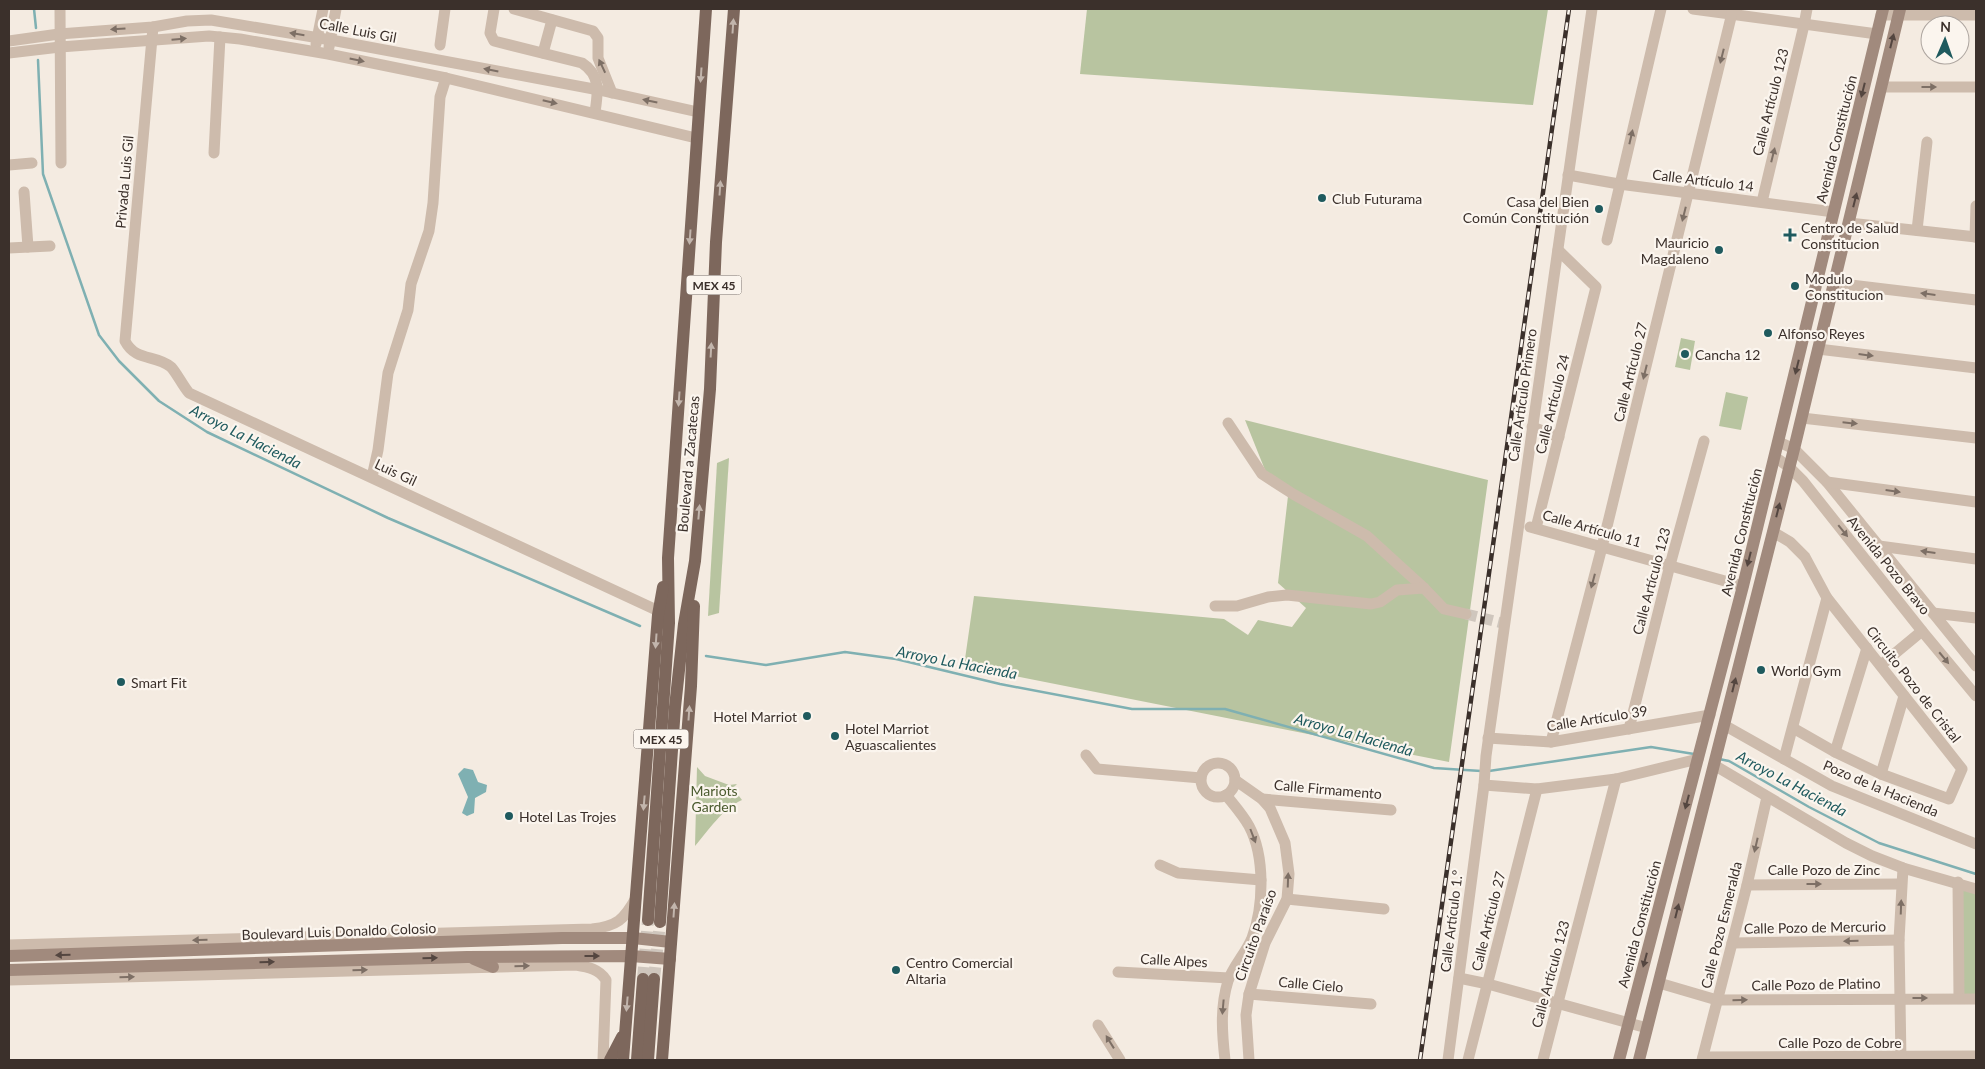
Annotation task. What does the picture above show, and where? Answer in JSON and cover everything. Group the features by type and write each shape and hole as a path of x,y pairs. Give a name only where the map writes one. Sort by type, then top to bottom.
{"main road":[{"name":"Boulevard a Zacatecas","path":"706,9 664,613 654,921 684,624 694,561 710,389 716,242 734,9"},
{"name":"Avenida Constitución","path":"1619,1060 1743,586 1882,12"},
{"path":"1639,1060 1802,418 1900,12"},
{"path":"662,1060 691,686 694,561"},
{"path":"623,1060 631,956 664,613"},
{"path":"546,931 562,938"},
{"path":"427,943 439,934"},
{"name":"Boulevard Luis Donaldo Colosio","path":"9,956 562,938 633,938 671,942"},
{"path":"73,968 102,959 161,958 184,951 193,955 237,963"},
{"name":"Boulevard Luis Donaldo Colosio","path":"9,970 466,957 631,956 670,958"},
{"path":"466,957 493,967"},
{"path":"318,972 337,960"},
{"path":"637,1060 649,979 648,1060"},
{"path":"610,1060 624,1033"}],"street":[{"path":"60,9 61,163"},
{"path":"187,21 188,9"},
{"path":"315,51 323,9"},
{"path":"328,54 336,9"},
{"path":"440,45 445,9"},
{"path":"494,9 490,33 494,41 582,63 590,68 598,90 594,112"},
{"path":"514,9 593,31 598,38 598,58 612,93"},
{"name":"Calle Artículo Primero","path":"1484,781 1504,623 1592,9"},
{"path":"1607,240 1661,9"},
{"path":"1693,9 1733,11 1804,25 1877,34"},
{"name":"Calle Artículo 123","path":"1762,202 1807,9"},
{"name":"Calle Artículo 27","path":"1551,742 1602,547 1733,11"},
{"path":"1882,12 1976,14"},
{"name":"Calle Luis Gil","path":"9,41 59,34 153,27 187,21 211,20 317,37 598,90 698,112"},
{"path":"542,53 552,20"},
{"name":"Privada Luis Gil","path":"125,341 153,27"},
{"path":"214,152 220,37"},
{"name":"Calle Luis Gil","path":"9,53 60,46 220,37 315,51 446,78 696,138"},
{"path":"372,478 378,450 388,373 408,310 411,284 429,231 433,204 440,97 446,78"},
{"path":"1882,87 1976,87"},
{"path":"1917,230 1927,142"},
{"path":"9,165 32,163"},
{"name":"Calle Artículo 14","path":"1568,175 1619,184 1834,212"},
{"path":"24,192 28,247"},
{"path":"1849,223 1975,237 1976,206"},
{"path":"9,248 50,246"},
{"name":"Calle Artículo 24","path":"1536,528 1596,287 1558,250"},
{"path":"1834,283 1976,300"},
{"name":"Luis Gil","path":"125,341 130,350 145,357 162,361 173,369 180,383 189,393 664,613"},
{"path":"1818,349 1976,368"},
{"path":"1802,418 1976,438"},
{"path":"1228,423 1262,474 1367,536 1444,609 1466,614"},
{"path":"1532,427 1559,436"},
{"name":"Calle Artículo 123","path":"1629,728 1670,565 1704,442"},
{"name":"Avenida Pozo Bravo","path":"1778,442 1794,448 1827,482 1976,666"},
{"name":"Avenida Pozo Bravo","path":"1775,457 1789,467 1803,481 1976,696"},
{"path":"1827,482 1976,502"},
{"name":"Calle Artículo 11","path":"1519,523 1743,586"},
{"name":"Circuito Pozo de Cristal","path":"1773,532 1790,542 1805,557 1827,598 1962,769 1949,799 1881,774 1835,752 1793,728"},
{"path":"1879,546 1976,559"},
{"path":"1215,606 1237,606 1268,596 1287,595 1371,604 1380,602 1398,590 1424,588"},
{"path":"1784,759 1827,598"},
{"path":"1932,613 1976,618"},
{"path":"1881,665 1922,631"},
{"path":"1835,752 1867,648"},
{"path":"1881,774 1904,696"},
{"name":"Calle Artículo 39","path":"1488,738 1551,742 1710,715"},
{"name":"Pozo de la Hacienda","path":"1723,728 1832,786 1976,844"},
{"path":"1086,755 1097,769 1201,778"},
{"path":"1484,781 1537,789 1616,779 1698,757"},
{"path":"1216,763 1231,769 1235,780 1231,791 1226,795 1216,797 1206,793 1201,778 1206,768 1216,763"},
{"path":"1715,763 1767,797 1846,843 1903,868 1958,882 1976,889"},
{"name":"Calle Artículo 123","path":"1543,1060 1616,779"},
{"name":"Circuito Paraíso","path":"1235,780 1262,799 1270,808 1284,843 1289,874 1287,899 1265,942 1249,994 1246,1015 1248,1060"},
{"name":"Calle Artículo 1.º","path":"1448,1060 1484,781"},
{"name":"Calle Artículo 27","path":"1468,1060 1537,789"},
{"name":"Circuito Paraíso","path":"1225,1060 1222,1031 1223,1002 1229,978 1252,937 1260,897 1261,880 1258,849 1249,826 1226,795"},
{"name":"Calle Pozo Esmeralda","path":"1703,1059 1767,797"},
{"name":"Calle Firmamento","path":"1262,799 1391,810"},
{"path":"1160,865 1178,873 1261,880"},
{"path":"1901,1059 1899,940 1903,868"},
{"path":"1958,882 1960,998"},
{"name":"Calle Pozo de Zinc","path":"1747,885 1901,884"},
{"name":"Boulevard Luis Donaldo Colosio","path":"9,945 546,931 607,927 624,918 637,897"},
{"path":"1287,899 1384,908"},
{"path":"1252,937 1265,942"},
{"name":"Calle Pozo de Mercurio","path":"1732,943 1899,940"},
{"path":"9,980 576,965 592,969 606,980 603,1060"},
{"name":"Calle Alpes","path":"1118,972 1229,978"},
{"path":"1459,978 1488,984 1557,1005 1647,1028"},
{"name":"Calle Pozo de Platino","path":"1659,983 1717,1000 1976,999"},
{"name":"Calle Cielo","path":"1249,994 1370,1004"},
{"path":"1098,1025 1120,1060"},
{"name":"Calle Pozo de Cobre","path":"1703,1059 1901,1059 1976,1056"}],"green space":[{"path":"1087,9 1548,9 1533,105 1080,74"},
{"name":"Cancha 12","path":"1681,338 1695,341 1690,370 1675,367"},
{"path":"1726,392 1748,397 1741,430 1719,426"},
{"path":"1245,420 1488,480 1449,762 964,666 974,596 1224,619 1248,635 1258,620 1292,627 1306,608 1278,583 1288,496 1265,470"},
{"path":"729,458 719,613 708,616 717,463"},
{"name":"Mariots Garden","path":"697,767 705,776 729,785 737,784 733,788 742,800 722,814 695,846"},
{"path":"1958,883 1976,890 1976,998 1960,998"}],"water":[{"path":"464,768 473,770 478,782 487,785 486,792 475,798 474,813 467,816 462,813 468,797 458,774"}],"waterway":[{"name":"Arroyo La Hacienda","path":"34,9 36,28"},
{"name":"Arroyo La Hacienda","path":"38,60 43,174 99,335 119,361 159,401 207,432 388,518 640,626"},
{"name":"Arroyo La Hacienda","path":"706,656 766,665 845,652 896,659 1000,684 1132,709 1225,709 1434,768 1481,771"},
{"name":"Arroyo La Hacienda","path":"1489,771 1651,747 1694,754"},
{"name":"Arroyo La Hacienda","path":"1719,759 1729,761 1809,807 1879,843 1976,874"}],"tunnel":[{"path":"1466,614 1502,623"},
{"path":"643,979 648,920"},
{"path":"654,979 660,922"}],"railway":[{"path":"1420,1060 1569,9"}],"place":[{"name":"Club Futurama","path":"1322,198"},
{"name":"Casa del Bien Común Constitución","path":"1599,209"},
{"name":"Centro de Salud Constitucion","path":"1790,235"},
{"name":"Mauricio Magdaleno","path":"1719,250"},
{"name":"Modulo Constitucion","path":"1795,286"},
{"name":"Alfonso Reyes","path":"1768,333"},
{"name":"Cancha 12","path":"1685,354"},
{"name":"World Gym","path":"1761,670"},
{"name":"Smart Fit","path":"121,682"},
{"name":"Hotel Marriot","path":"807,716"},
{"name":"Hotel Marriot Aguascalientes","path":"835,736"},
{"name":"Hotel Las Trojes","path":"509,816"},
{"name":"Centro Comercial Altaria","path":"896,970"}]}
